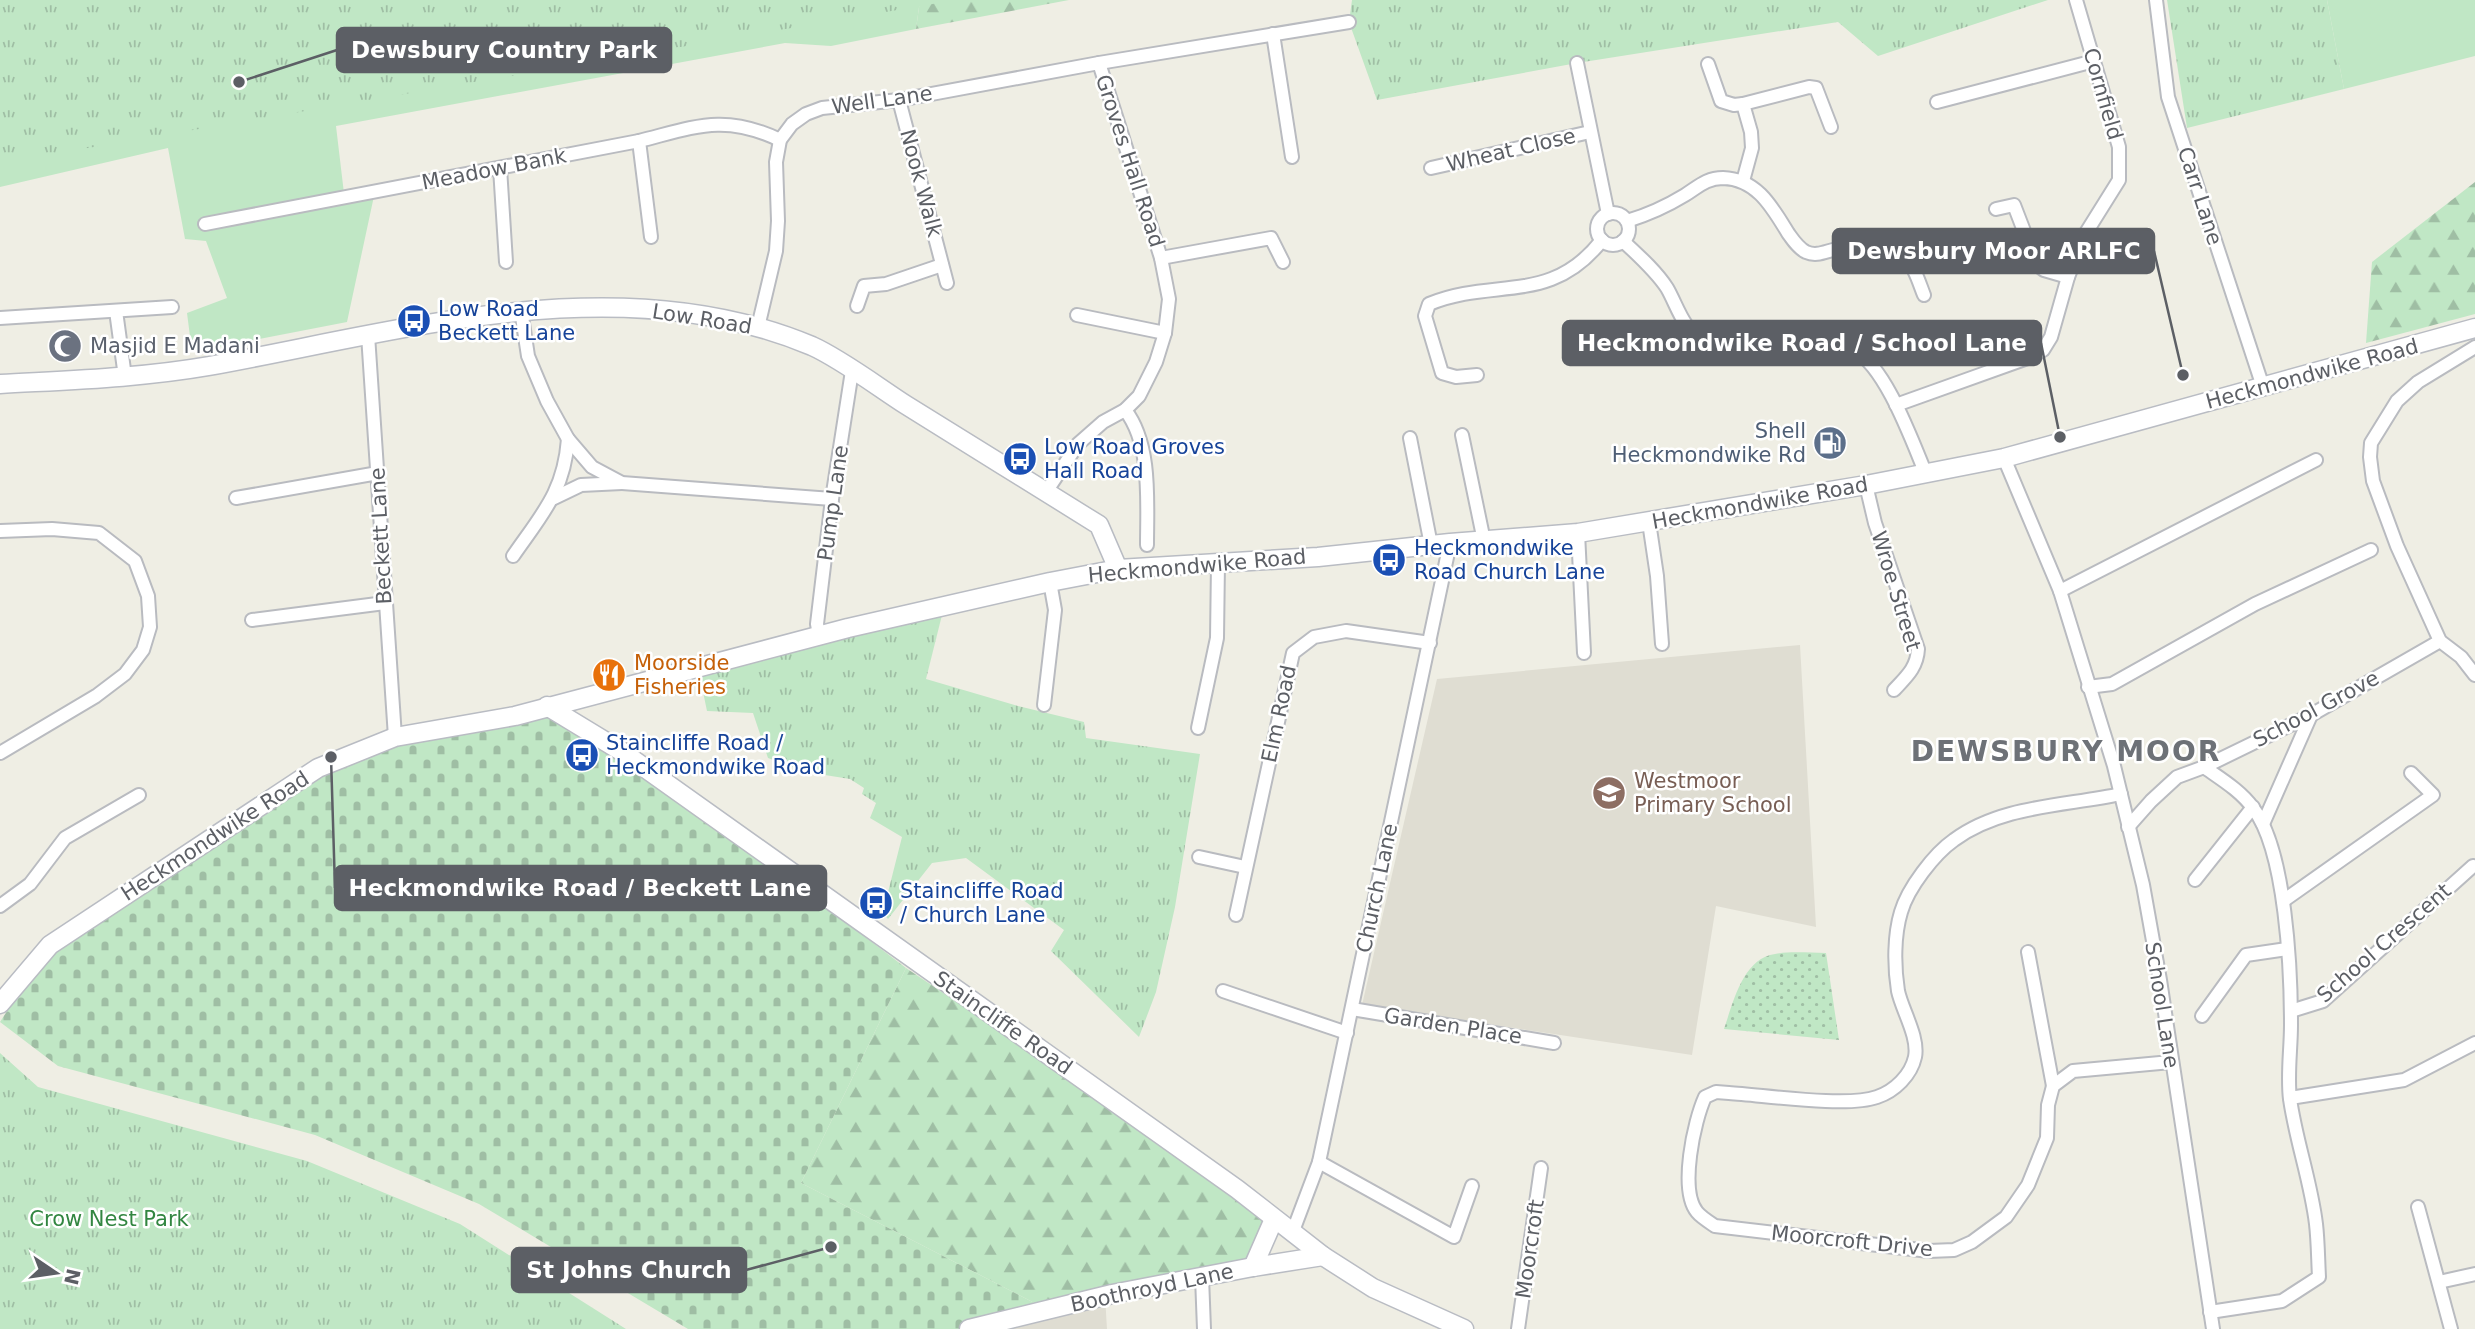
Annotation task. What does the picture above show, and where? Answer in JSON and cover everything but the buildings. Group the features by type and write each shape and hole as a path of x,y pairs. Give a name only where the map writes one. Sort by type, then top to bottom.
{"street":[{"name":"Cornfield","path":"1896,405 2033,356 2043,350 2051,337 2068,277 2084,236 2119,180 2119,147 2076,0"},
{"name":"Carr Lane","path":"2156,0 2168,97 2263,387"},
{"name":"Well Lane","path":"780,140 792,124 806,114 822,108 899,100 1100,63 1349,22"},
{"path":"1273,34 1292,157"},
{"path":"1937,102 2094,61"},
{"name":"Groves Hall Road","path":"1046,492 1078,444 1103,422 1125,410 1139,396 1156,362 1165,333 1169,299 1161,258 1100,63"},
{"path":"1577,63 1608,214"},
{"path":"1707,64 1721,100 1734,105 1809,87 1816,88 1831,127"},
{"name":"Nook Walk","path":"899,100 947,283"},
{"path":"1743,104 1751,132 1752,148 1744,181"},
{"name":"Meadow Bank","path":"205,224 639,141 706,124 741,125 780,140"},
{"name":"Wheat Close","path":"1431,168 1591,132"},
{"path":"758,327 776,251 776,162 780,140"},
{"path":"639,141 651,237"},
{"path":"500,168 506,262"},
{"path":"1627,221 1685,195 1706,180 1723,178 1744,181 1758,189 1796,245 1807,253 1818,255 1848,247 1895,253 1911,265 1924,295"},
{"path":"1996,209 2014,205 2024,231 2024,255 2044,270 2068,277"},
{"path":"1608,214 1619,214 1627,221 1629,232 1623,241 1615,245 1602,240 1597,231 1603,216 1608,214"},
{"name":"Groves Hall Road","path":"1161,258 1272,238 1283,262"},
{"path":"1477,375 1456,377 1442,373 1425,316 1429,304 1469,292 1511,289 1548,281 1574,269 1602,240"},
{"path":"1623,241 1667,287 1679,315 1701,340 1728,348 1754,351 1794,343 1816,342 1827,342 1854,350 1867,360 1896,405 1926,474"},
{"name":"Nook Walk","path":"857,306 864,286 886,284 943,265"},
{"path":"0,318 172,307"},
{"name":"Low Road","path":"0,384 125,377 209,366 368,335 521,310 607,308 665,311 758,327 814,347 1099,525 1118,569"},
{"path":"521,310 528,356 547,401 568,439 592,467 622,483"},
{"path":"116,311 125,377"},
{"path":"1077,315 1165,333"},
{"name":"Heckmondwike Road","path":"0,1004 50,945 318,768 395,737 515,716 819,635 1118,569 1318,556 1450,542 1578,533 1926,474 2004,458 2475,328"},
{"name":"Beckett Lane","path":"368,335 395,737"},
{"path":"2474,671 2440,641 2397,546 2373,481 2370,457 2371,443 2397,401 2418,382 2475,347"},
{"name":"Pump Lane","path":"819,635 817,624 832,499 852,371"},
{"path":"1125,410 1138,430 1142,446 1147,498 1147,545"},
{"path":"1462,435 1485,541"},
{"path":"1410,438 1431,545"},
{"path":"513,556 554,498 567,461 568,439"},
{"name":"School Lane","path":"2004,458 2060,591 2121,794 2143,885 2213,1329"},
{"path":"2060,591 2316,460"},
{"path":"236,498 378,473"},
{"path":"554,498 581,485 622,483 832,499"},
{"name":"Wroe Street","path":"1866,485 1875,523 1918,649 1918,660 1913,669 1894,690"},
{"path":"1649,522 1657,576 1662,644"},
{"path":"0,531 52,529 99,534 135,561 148,596 150,627 143,650 125,674 96,696 0,753"},
{"path":"1578,533 1584,653"},
{"name":"Church Lane","path":"1293,1231 1319,1162 1450,542"},
{"path":"2088,687 2112,684 2255,604 2371,550"},
{"path":"1198,728 1217,638 1218,563"},
{"path":"1044,705 1055,610 1050,582"},
{"path":"252,620 385,603"},
{"name":"Elm Road","path":"1236,915 1293,653 1314,637 1346,631 1430,643"},
{"name":"School Grove","path":"2128,827 2151,801 2178,777 2311,715 2440,641"},
{"name":"Staincliffe Road","path":"547,706 621,751 1237,1189 1323,1256 1373,1288 1464,1329"},
{"path":"2263,824 2311,715"},
{"name":"School Crescent","path":"2204,767 2253,807 2263,824 2273,855 2283,901 2287,949 2291,1011 2290,1098 2316,1224 2319,1277 2282,1301 2210,1312"},
{"path":"2283,901 2433,795 2411,774"},
{"name":"Moorcroft Drive","path":"2028,951 2053,1086 2048,1105 2047,1138 2028,1185 2006,1217 1972,1242 1954,1250 1929,1251 1714,1226 1697,1212 1689,1197 1690,1159 1699,1112 1705,1097 1716,1092 1858,1100 1878,1097 1907,1078 1916,1055 1898,992 1895,956 1901,911 1926,866 1954,839 1989,820 2040,807 2121,794"},
{"path":"0,906 30,884 65,838 138,795"},
{"path":"2195,880 2253,807"},
{"path":"1199,857 1245,867"},
{"name":"School Crescent","path":"2291,1011 2323,1001 2473,866"},
{"path":"2202,1016 2246,955 2287,949"},
{"path":"1223,991 1347,1034"},
{"name":"Garden Place","path":"1352,1009 1554,1043"},
{"path":"2290,1098 2404,1080 2475,1043"},
{"path":"2053,1086 2073,1071 2171,1062"},
{"path":"1319,1162 1454,1237 1472,1186"},
{"name":"Moorcroft","path":"1518,1329 1541,1168"},
{"path":"2418,1207 2451,1329"},
{"name":"Boothroyd Lane","path":"1253,1267 1274,1219"},
{"name":"Boothroyd Lane","path":"969,1329 1112,1294 1323,1256"},
{"path":"2439,1282 2475,1274"},
{"path":"1202,1277 1204,1329"}],"shaded area":[{"name":"Westmoor Primary School","path":"1800,645 1816,927 1716,906 1692,1055 1362,1005 1437,679"},
{"path":"1105,1296 1107,1329 974,1329"}],"green space":[{"path":"0,0 956,0 0,163"},
{"path":"920,0 916,29 831,46 785,43 336,126 345,202 374,196 347,322 192,352 187,313 227,298 206,241 185,239 168,148 0,187 0,126"},
{"path":"920,0 1069,0 916,29"},
{"path":"1352,0 2048,0 1878,56 1838,22 1577,63 1377,100 1349,22"},
{"path":"2167,0 2327,0 2344,89 2187,128"},
{"path":"2327,0 2475,0 2475,56 2344,89"},
{"path":"2475,182 2475,314 2366,343 2372,262"},
{"path":"944,607 926,679 1084,722 1086,738 1200,754 1175,907 1156,992 1139,1037 1051,951 1064,930 966,858 932,863 888,919 883,912 902,837 870,818 876,803 862,794 864,788 850,779 806,772 768,758 753,713 707,711 698,668"},
{"path":"547,706 621,751 906,968 801,1183 1050,1311 969,1329 688,1329 479,1204 315,1135 58,1066 0,1022 50,945 318,768 395,737"},
{"path":"1794,952 1826,953 1839,1040 1724,1029 1741,983 1747,973 1764,957"},
{"path":"906,968 1237,1189 1274,1219 1253,1267 1050,1311 801,1183"},
{"name":"Crow Nest Park","path":"0,1053 38,1087 307,1161 460,1224 626,1329 0,1329"}],"place":[{"name":"Dewsbury Country Park","path":"239,82"},
{"name":"Low Road Beckett Lane","path":"414,321"},
{"name":"Masjid E Madani","path":"65,346"},
{"name":"Dewsbury Moor ARLFC","path":"2183,375"},
{"name":"Heckmondwike Road / School Lane","path":"2060,437"},
{"name":"Shell Heckmondwike Rd","path":"1830,443"},
{"name":"Low Road Groves Hall Road","path":"1020,459"},
{"name":"Heckmondwike Road Church Lane","path":"1389,560"},
{"name":"Moorside Fisheries","path":"609,675"},
{"name":"Staincliffe Road / Heckmondwike Road","path":"582,755"},
{"name":"Heckmondwike Road / Beckett Lane","path":"331,757"},
{"name":"Westmoor Primary School","path":"1609,793"},
{"name":"Staincliffe Road / Church Lane","path":"876,903"},
{"name":"St Johns Church","path":"831,1247"}],"district":[{"name":"DEWSBURY MOOR","path":"2066,751"}]}
